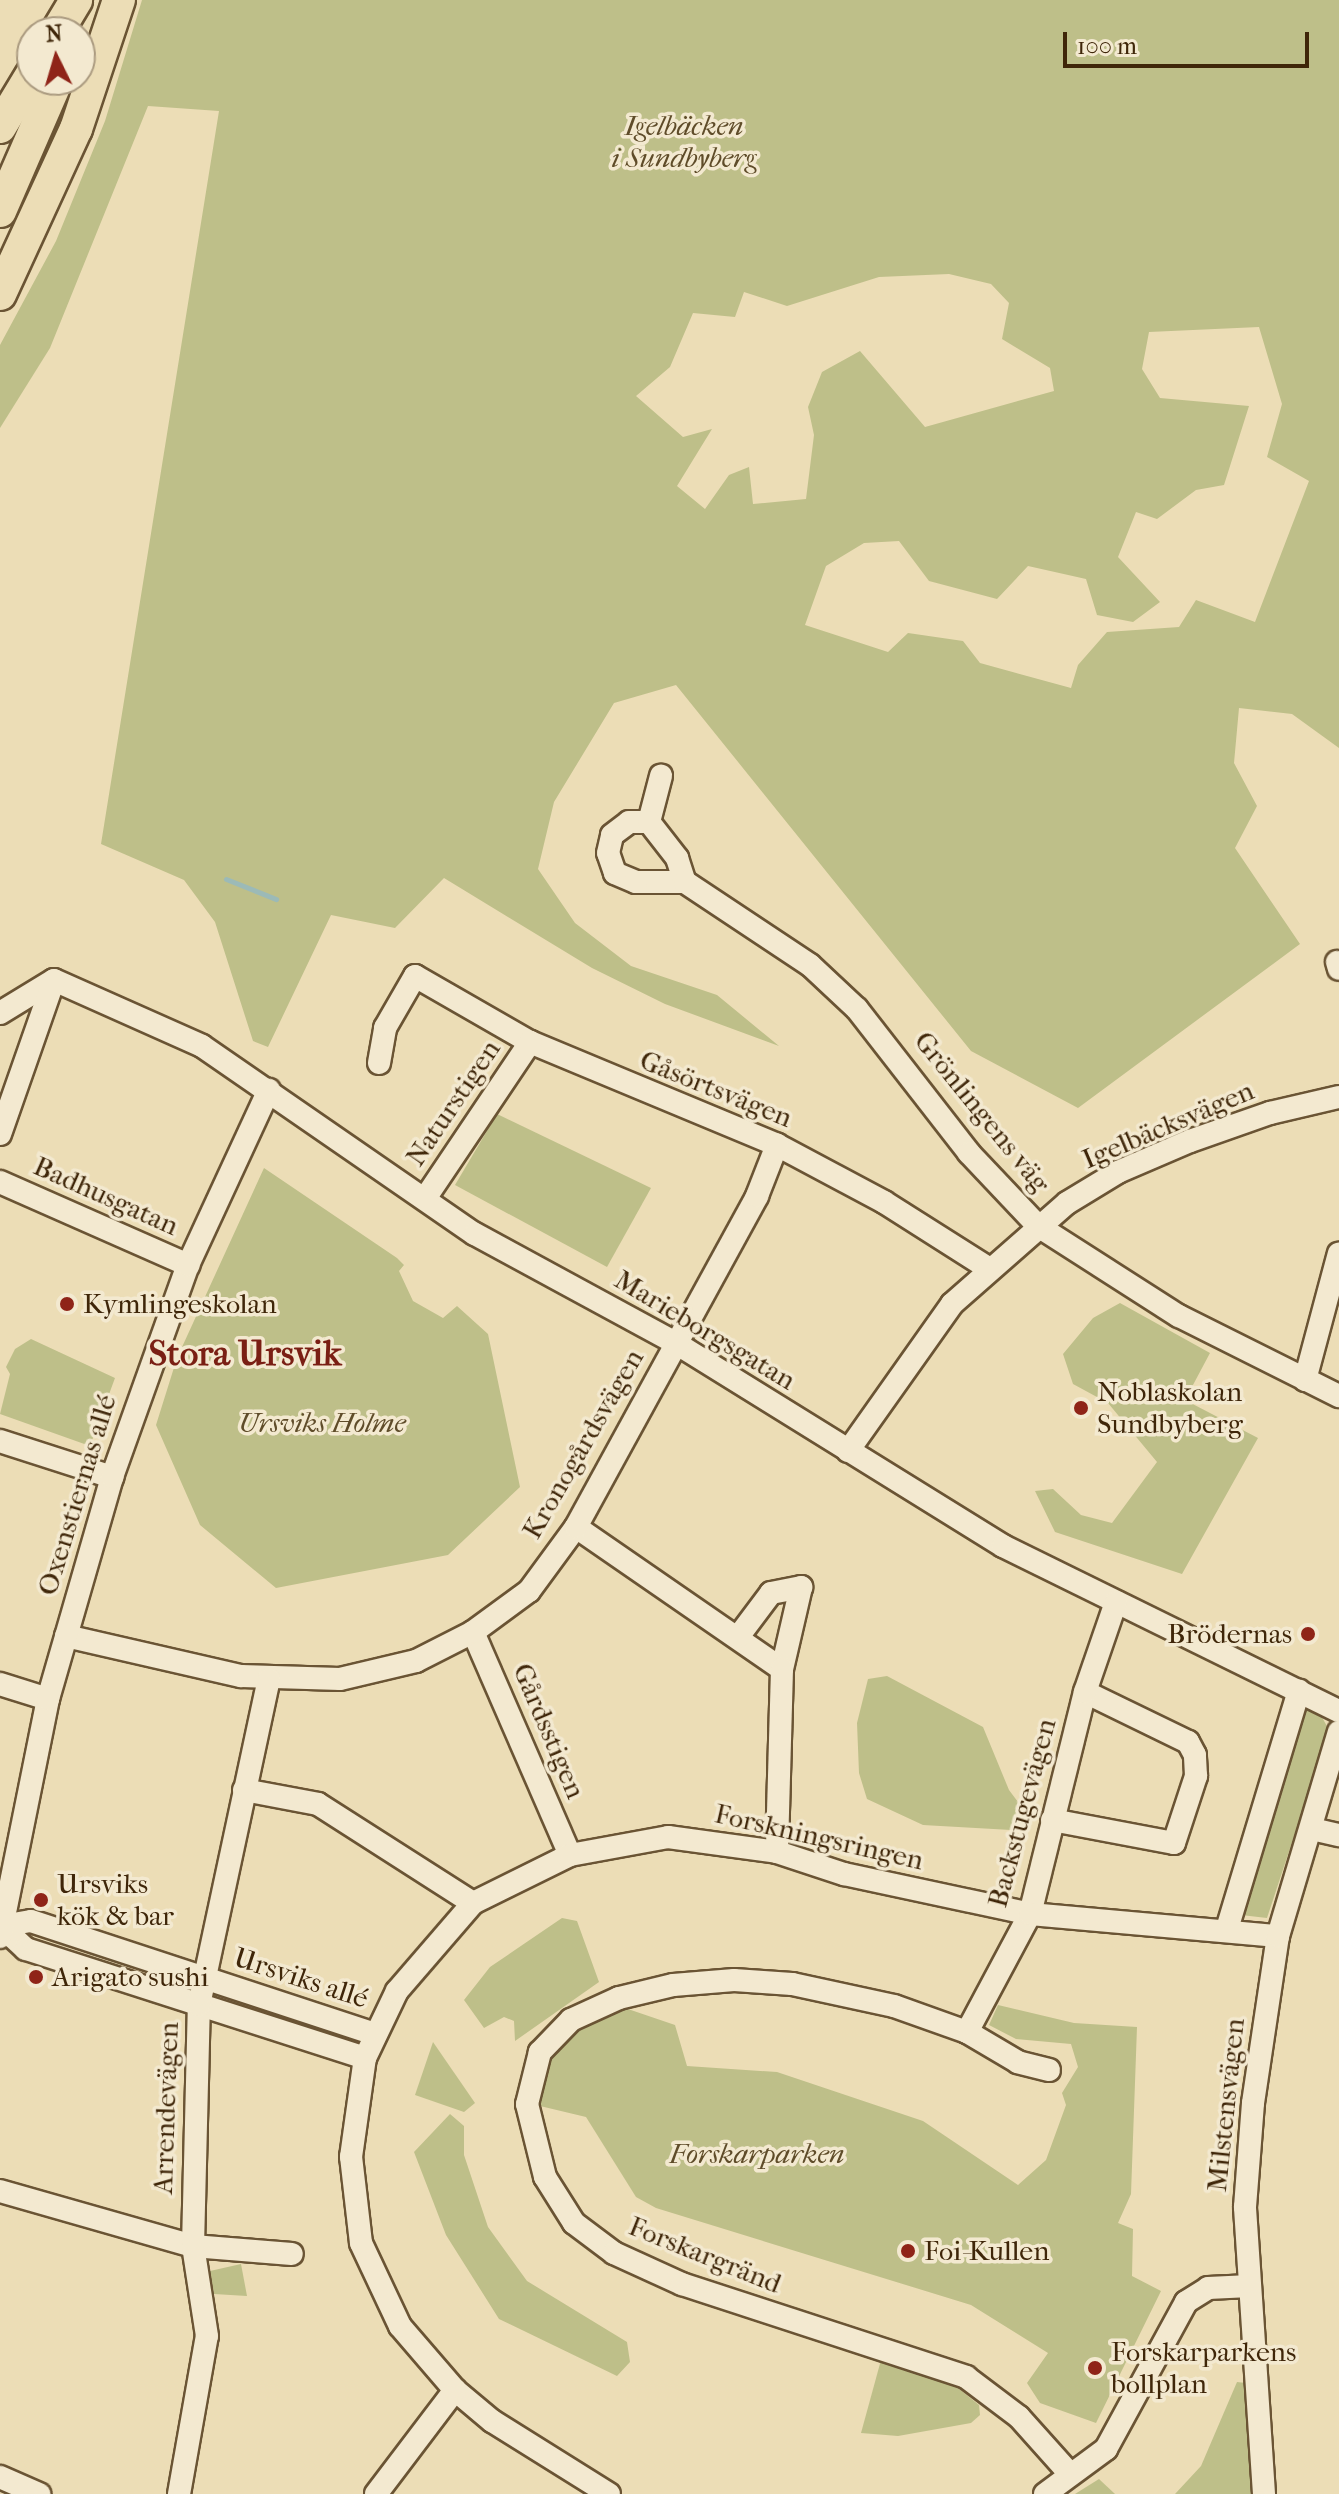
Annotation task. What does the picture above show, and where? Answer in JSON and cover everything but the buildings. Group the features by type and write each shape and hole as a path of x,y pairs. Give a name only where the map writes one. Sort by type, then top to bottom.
{"highway":[{"path":"0,294 76,129 119,0"},
{"path":"0,127 19,96"},
{"path":"0,211 50,96"}],"street":[{"path":"649,822 661,776"},
{"path":"629,822 649,822 677,858 685,882 636,882 615,873 608,853 612,835 629,822"},
{"name":"Grönlingens väg","path":"685,882 810,965 857,1009 969,1153 1038,1226 1179,1316 1339,1396"},
{"name":"Gåsörtsvägen","path":"379,1063 385,1028 415,976 530,1042 777,1145 884,1202 988,1268"},
{"path":"0,1013 54,980"},
{"path":"0,1134 54,980"},
{"name":"Marieborgsgatan","path":"54,980 202,1046 426,1197 475,1234 674,1342 1003,1546 1339,1711"},
{"name":"Naturstigen","path":"426,1197 530,1042"},
{"name":"Oxenstiernas allé","path":"1,1929 48,1699 112,1477 188,1265 269,1090"},
{"name":"Igelbäcksvägen","path":"848,1451 918,1347 988,1268 1038,1226 1118,1172 1270,1113 1339,1097"},
{"name":"Kronogårdsvägen","path":"66,1636 269,1679 340,1679 416,1661 473,1632 529,1591 576,1527 674,1342 757,1196 777,1145"},
{"name":"Badhusgatan","path":"0,1182 188,1265"},
{"path":"1305,1380 1339,1253"},
{"path":"0,1441 112,1477"},
{"path":"576,1527 782,1669"},
{"path":"738,1637 771,1593 801,1587 782,1669 777,1852"},
{"name":"Backstugevägen","path":"967,2032 1030,1914 1085,1692 1116,1602"},
{"name":"Gårdsstigen","path":"473,1632 570,1855"},
{"name":"Arrendevägen","path":"179,2494 207,2336 193,2246 199,2005 269,1679"},
{"path":"0,1684 48,1699"},
{"path":"1227,1929 1299,1691"},
{"path":"1052,1820 1174,1843 1196,1776 1188,1742 1085,1692"},
{"name":"Milstensvägen","path":"1264,2494 1245,2207 1253,2103 1278,1936 1339,1732"},
{"path":"244,1790 318,1804 473,1903"},
{"path":"1312,1829 1339,1835"},
{"name":"Forskningsringen","path":"609,2494 517,2438 455,2390 400,2326 361,2243 351,2157 365,2058 397,1991 473,1903 570,1855 668,1837 777,1852 844,1874 1030,1914 1227,1929 1278,1936"},
{"name":"Ursviks allé","path":"1,1929 31,1921 375,2034"},
{"name":"Ursviks allé","path":"1,1929 26,1949 365,2058"},
{"path":"64,1960 72,1934"},
{"name":"Forskargränd","path":"1049,2070 1018,2062 967,2032 880,2003 792,1984 734,1980 673,1985 619,1998 571,2020 540,2052 527,2104 545,2177 574,2223 614,2253 682,2284 966,2377 1019,2417 1070,2474"},
{"path":"0,2191 193,2246 292,2254"},
{"path":"1045,2494 1106,2449 1186,2302 1208,2288 1250,2286"},
{"path":"376,2494 455,2390"},
{"path":"0,2477 39,2494"}],"green space":[{"name":"Igelbäcken i Sundbyberg","path":"142,0 1339,0 1339,748 1292,714 1239,708 1234,763 1257,806 1235,848 1300,944 1078,1108 971,1051 676,685 614,703 554,802 538,869 575,923 631,966 717,995 779,1046 665,1004 592,968 444,878 395,928 331,915 268,1047 253,1041 215,922 184,880 101,844 219,111 148,106 50,348 0,428 0,345 56,241 105,121","holes":["949,274 991,284 1009,303 1002,339 1050,368 1054,391 925,427 860,351 822,372 808,407 814,435 806,499 753,504 749,467 729,475 705,509 677,486 712,429 683,437 636,396 670,367 693,313 735,317 744,292 787,306 879,277","1259,327 1282,404 1267,457 1309,481 1255,622 1196,600 1179,627 1107,632 1078,665 1071,688 980,663 963,641 908,633 888,652 805,625 826,566 864,543 899,541 929,581 997,599 1028,566 1086,579 1097,615 1133,622 1160,602 1118,557 1136,512 1157,519 1196,490 1224,485 1249,406 1160,398 1142,369 1149,332"]},
{"path":"497,1114 651,1188 607,1267 455,1185"},
{"name":"Ursviks Holme","path":"264,1168 397,1258 404,1265 399,1271 413,1301 443,1318 457,1306 488,1334 520,1487 448,1555 276,1588 200,1525 156,1425 177,1358"},
{"path":"1120,1303 1210,1353 1185,1400 1258,1438 1182,1574 1055,1532 1035,1491 1053,1489 1081,1515 1112,1523 1157,1462 1108,1403 1073,1384 1063,1354 1093,1318"},
{"path":"31,1339 115,1378 90,1446 0,1414 10,1374 6,1367 15,1349"},
{"path":"887,1676 983,1727 1009,1790 1030,1818 1011,1830 923,1825 867,1799 859,1773 857,1723 868,1679"},
{"path":"1303,1703 1317,1708 1329,1730 1267,1918 1241,1915"},
{"path":"562,1918 577,1921 599,1982 515,2041 514,2021 504,2017 484,2028 464,2000 490,1967"},
{"name":"Forskarparken","path":"998,2005 1074,2023 1137,2027 1131,2194 1118,2223 1133,2229 1132,2276 1161,2291 1096,2423 1040,2403 1027,2383 1048,2353 971,2305 656,2208 636,2197 586,2117 540,2106 545,2064 557,2050 584,2022 625,2008 675,2025 687,2066 777,2072 923,2121 1018,2185 1046,2160 1066,2105 1062,2093 1078,2067 1071,2044 1016,2039 989,2025"},
{"path":"433,2042 475,2103 464,2112 415,2095"},
{"path":"450,2114 464,2126 464,2155 488,2227 527,2281 627,2342 630,2362 617,2376 499,2319 446,2235 414,2152"},
{"path":"241,2264 247,2296 214,2294 210,2271"},
{"path":"881,2360 953,2384 979,2405 980,2415 971,2423 898,2436 861,2433"},
{"path":"1237,2382 1246,2383 1253,2494 1175,2494 1201,2466"},
{"path":"1099,2479 1115,2494 1075,2494"}],"waterway":[{"path":"226,879 276,899"}],"place":[{"name":"Kymlingeskolan","path":"67,1304"},
{"name":"Noblaskolan Sundbyberg","path":"1081,1408"},
{"name":"Brödernas","path":"1308,1634"},
{"name":"Ursviks kök & bar","path":"41,1900"},
{"name":"Arigato sushi","path":"36,1977"},
{"name":"Foi-Kullen","path":"908,2251"},
{"name":"Forskarparkens bollplan","path":"1095,2368"}],"district":[{"name":"Stora Ursvik","path":"245,1354"}]}
